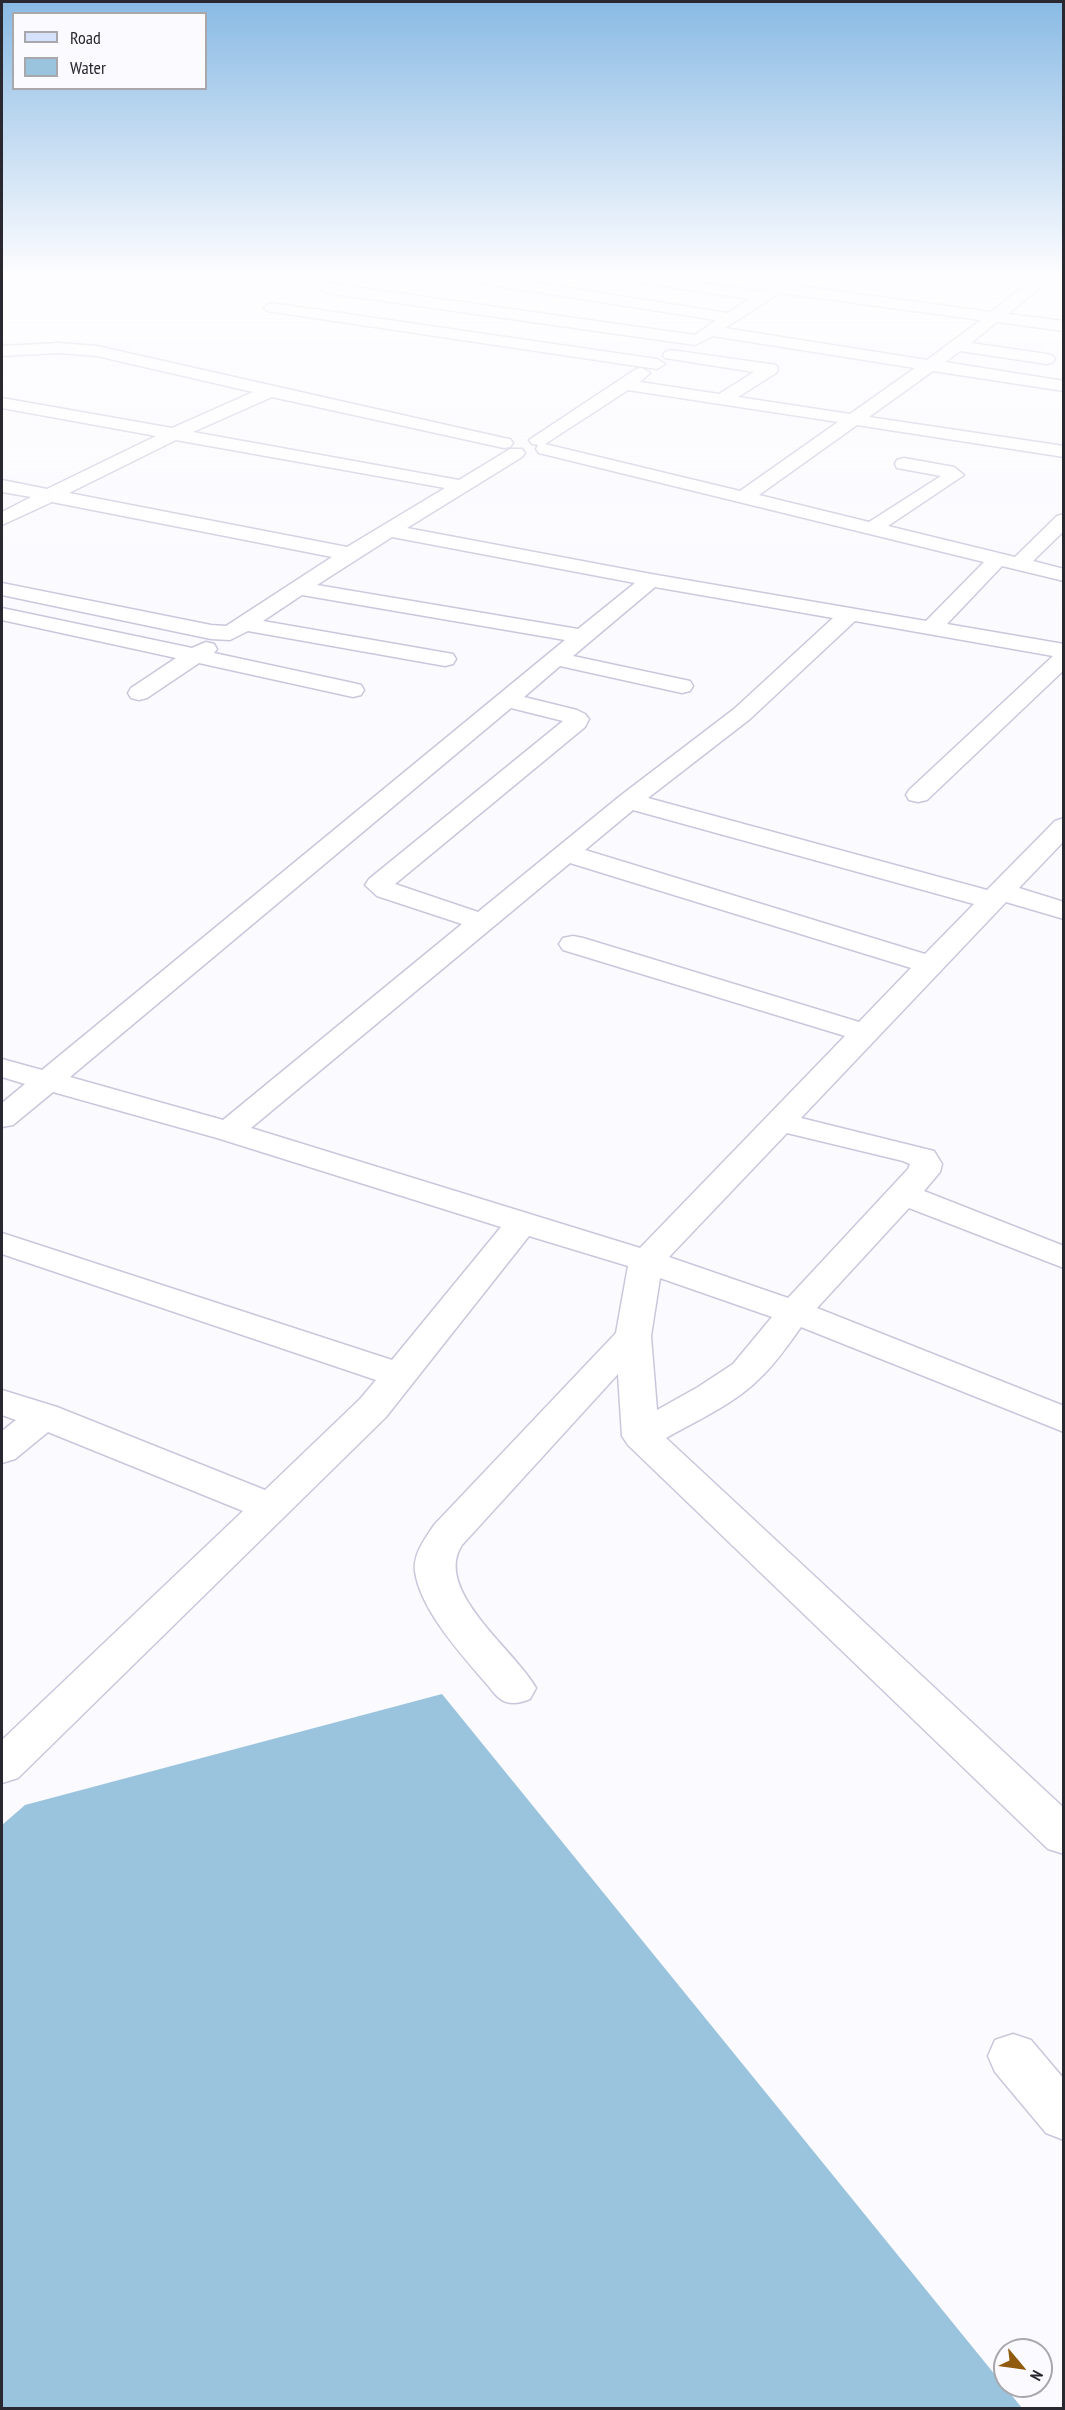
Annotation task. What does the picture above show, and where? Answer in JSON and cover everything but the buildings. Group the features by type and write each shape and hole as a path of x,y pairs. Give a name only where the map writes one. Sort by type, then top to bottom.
{"street":[{"path":"242,384 510,448"},
{"path":"542,445 622,384"},
{"path":"626,384 1064,452"},
{"path":"724,398 745,384"},
{"path":"744,497 902,384"},
{"path":"2,519 174,434 270,391"},
{"path":"2,403 463,486"},
{"path":"139,693 387,530 463,486 510,448 516,439 871,529 1064,575"},
{"path":"871,529 956,475 947,471 904,464"},
{"path":"2,486 350,554"},
{"path":"1018,565 1064,520"},
{"path":"387,530 651,580 1064,651"},
{"path":"931,628 997,560"},
{"path":"2,1118 651,580"},
{"path":"300,588 584,637"},
{"path":"2,589 211,632 238,628 445,659"},
{"path":"2,614 353,690"},
{"path":"228,1131 629,801 742,714 850,614"},
{"path":"918,795 1064,657"},
{"path":"557,659 682,686"},
{"path":"482,922 386,890 378,885 577,722 577,719 569,715 507,700"},
{"path":"629,801 996,896 1064,911"},
{"path":"1064,826 1049,858 996,896 646,1261 633,1336 641,1436 1064,1836"},
{"path":"566,853 930,965"},
{"path":"573,944 865,1033"},
{"path":"2,1068 228,1131 646,1261 794,1312 1064,1420"},
{"path":"641,1436 711,1396 746,1372 767,1349 794,1312 924,1172 926,1164 923,1158 780,1122"},
{"path":"903,1194 1064,1258"},
{"path":"2,1766 272,1508 373,1408 522,1223"},
{"path":"2,1243 399,1376"},
{"path":"515,1688 445,1602 436,1582 435,1556 448,1535 633,1336"},
{"path":"2,1402 44,1416 272,1508"},
{"path":"2,1449 44,1416"},
{"path":"1013,2056 1064,2117"}],"water":[{"path":"442,1694 993,2372 993,2398 1014,2398 1022,2408 2,2408 2,1825 25,1805"}]}
